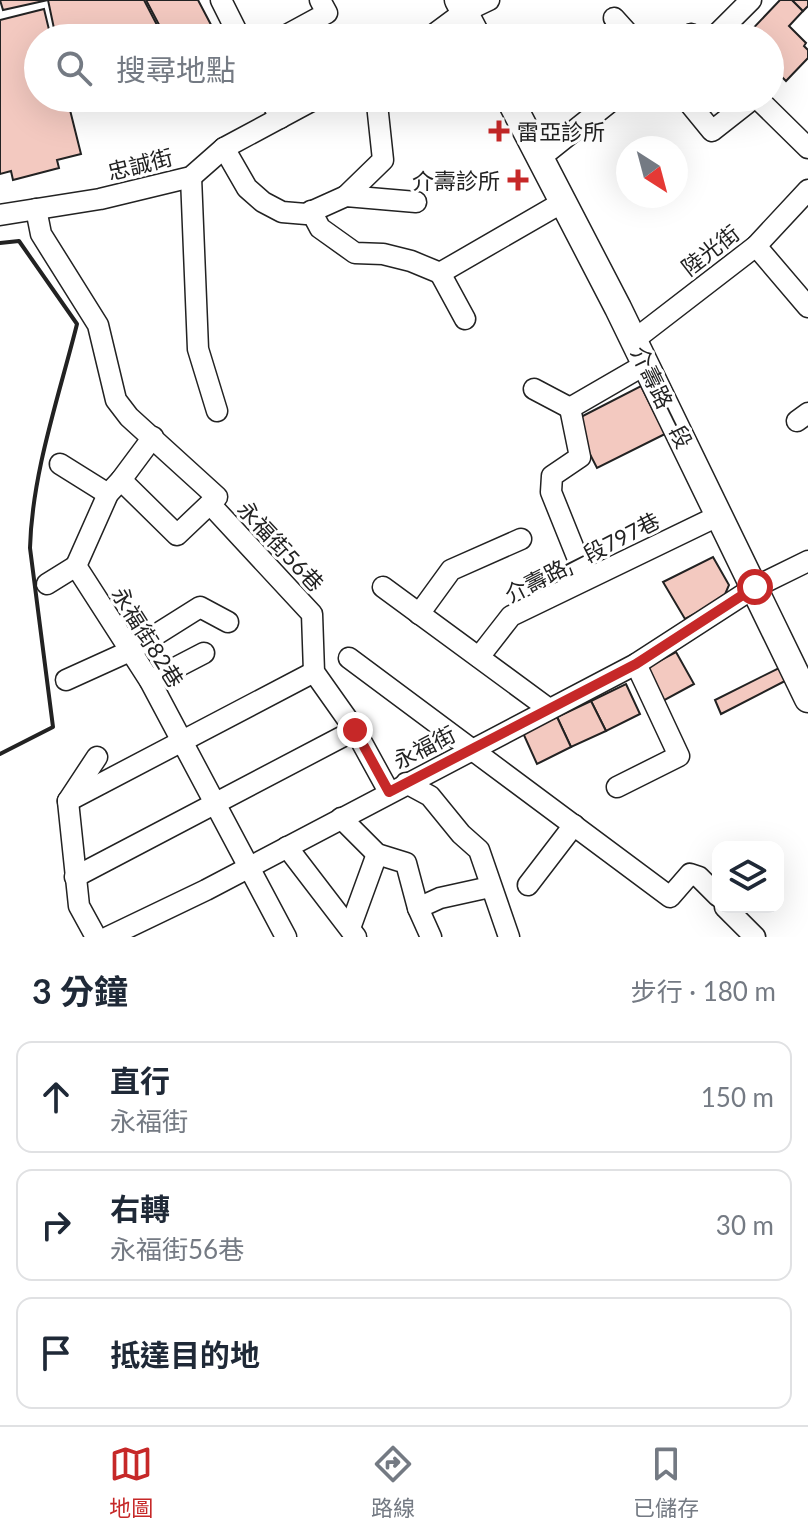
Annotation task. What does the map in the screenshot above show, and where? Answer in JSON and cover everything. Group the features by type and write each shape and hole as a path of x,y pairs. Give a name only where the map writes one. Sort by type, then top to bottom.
{"main road":[{"path":"461,6 471,24"},
{"name":"介壽路一段","path":"516,112 646,364 808,699"}],"street":[{"path":"221,0 233,24"},
{"path":"307,24 327,13 320,0"},
{"path":"443,24 461,6 489,0"},
{"path":"727,24 751,0"},
{"path":"614,18 619,24"},
{"path":"277,112 280,118"},
{"name":"忠誠街","path":"0,215 100,199 191,177 224,148 291,112"},
{"path":"224,148 247,188 263,202 282,212 306,214 346,196 383,160 378,112"},
{"path":"540,158 598,112"},
{"path":"696,112 712,131 737,112"},
{"path":"770,112 808,148"},
{"path":"191,177 198,349 217,411"},
{"name":"陸光街","path":"634,340 756,246 808,190"},
{"path":"346,196 416,202"},
{"path":"440,273 563,202"},
{"path":"36,209 41,234 98,325 116,400 129,417 153,437 115,487 76,566 47,584"},
{"path":"311,211 320,228 355,253 383,254 440,273 465,319"},
{"path":"756,246 808,307"},
{"path":"570,408 646,364"},
{"path":"534,389 570,408"},
{"path":"570,408 580,457 552,476 551,492 586,579"},
{"name":"永福街56巷","path":"153,437 217,497 210,504 312,614 314,672"},
{"path":"60,464 115,487 177,535 210,504"},
{"name":"介壽路一段797巷","path":"479,657 511,616 720,515"},
{"path":"419,614 451,570 521,539"},
{"name":"永福街","path":"108,937 249,867 636,664 755,587 808,561"},
{"name":"永福街82巷","path":"76,566 150,681 286,937"},
{"path":"383,587 549,709"},
{"path":"66,680 130,651 200,607 228,622"},
{"path":"150,681 204,653"},
{"path":"349,658 670,897 690,874 699,877 712,890"},
{"path":"617,787 679,756 636,664"},
{"path":"68,801 314,672 398,788 430,796 461,834 479,850 509,937"},
{"path":"75,877 355,730"},
{"path":"96,937 79,906 68,801 97,757"},
{"path":"341,818 377,854 406,863 418,908 431,937"},
{"path":"528,885 574,825"},
{"path":"287,847 353,932"},
{"path":"353,932 377,854"},
{"path":"418,908 440,898 490,887"},
{"path":"731,913 755,937"}],"building":[{"path":"0,0 48,0 3,10"},
{"path":"48,0 144,0 156,24 53,24"},
{"path":"146,0 198,0 211,24 159,24"},
{"path":"780,0 792,0 803,11 789,26 806,43 808,58 786,81 784,24 757,24"},
{"path":"792,0 808,0 808,6 803,11"},
{"path":"44,9 48,24 24,24 24,112 70,112 81,154 57,160 59,168 13,180 11,171 0,174 0,20"},
{"path":"641,386 665,434 597,468 573,421"},
{"path":"713,557 729,585 723,599 685,619 663,582"},
{"path":"676,652 694,684 661,702 644,669"},
{"path":"779,668 785,681 721,714 715,700"},
{"path":"626,684 640,714 606,731 591,701"},
{"path":"591,701 606,731 571,747 557,717"},
{"path":"557,717 571,747 537,764 523,733"}],"wall":[{"path":"0,243 19,241 77,324 41,463 30,548 53,727 0,754"}],"place":[{"name":"雷亞診所","path":"499,131"},
{"name":"介壽診所","path":"518,180"}],"route":[{"path":"355,730 389,792 636,664 755,587"}]}
